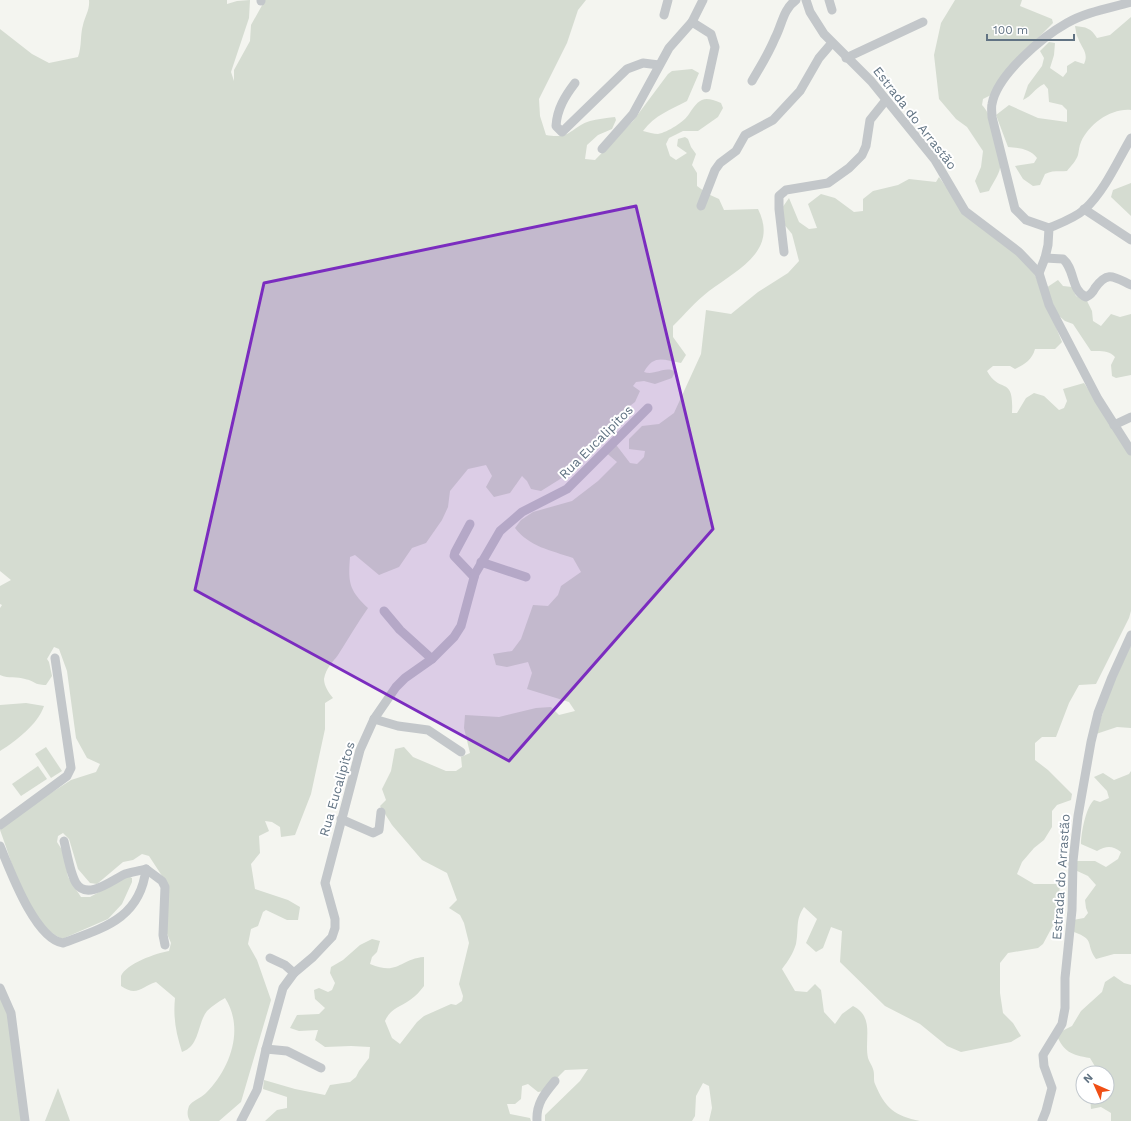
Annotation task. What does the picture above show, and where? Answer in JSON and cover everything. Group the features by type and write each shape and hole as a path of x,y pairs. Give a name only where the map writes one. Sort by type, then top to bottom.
{"street":[{"path":"664,15 668,0"},
{"path":"602,149 633,114 669,48 692,22 703,0"},
{"path":"752,80 776,38 782,17 796,0"},
{"name":"Estrada do Arrastão","path":"806,0 815,21 832,44 870,81 934,160 965,211 1019,252 1039,273 1049,305 1098,399 1131,451"},
{"path":"829,0 832,10"},
{"path":"1131,2 1082,16 1067,22 1039,41 1008,74 996,92 992,105 992,117 1015,209 1026,220 1050,228 1068,220 1084,209 1100,190 1131,138"},
{"path":"692,22 711,34 715,47 706,88"},
{"path":"846,58 923,22"},
{"path":"702,206 715,170 720,163 736,151 745,135 773,120 800,91 819,58 832,44"},
{"path":"575,83 562,102 556,120 556,126 562,132 627,69 643,63 659,65"},
{"path":"784,252 779,196 786,190 828,183 849,168 862,155 866,146 870,120 886,100"},
{"path":"1084,209 1131,240"},
{"path":"1039,273 1045,258 1050,228"},
{"path":"1045,258 1060,258 1066,262 1078,291 1086,297 1090,296 1102,279 1107,276 1112,276 1131,285"},
{"name":"Rua Eucalipitos","path":"241,1121 257,1090 266,1049 283,988 294,973 313,957 332,937 335,928 336,919 325,884 360,750 374,719 396,687 405,678 432,659 454,638 460,626 474,577 481,562 500,531 522,512 567,489 648,408"},
{"path":"1114,425 1131,417"},
{"path":"470,524 454,556 474,577"},
{"path":"481,562 526,577"},
{"path":"384,611 400,630 432,659"},
{"name":"Estrada do Arrastão","path":"1042,1121 1052,1088 1044,1066 1043,1055 1062,1024 1065,1008 1065,978 1072,910 1073,861 1078,816 1090,742 1106,692 1131,634"},
{"path":"0,826 67,776 71,768 55,658"},
{"path":"374,719 398,726 428,730 461,752"},
{"path":"341,819 373,833 378,830 381,812"},
{"path":"64,841 75,882 81,888 87,890 96,889 127,873 146,869 162,881 165,887 164,945"},
{"path":"0,846 22,897 32,914 51,939 62,943 105,928 121,916 137,901 144,886 146,869"},
{"path":"270,958 285,965 294,973"},
{"path":"0,988 11,1012 25,1121"},
{"path":"266,1049 287,1051 321,1068"},
{"path":"537,1121 538,1105 543,1095 555,1081"}],"highlighted area":[{"path":"636,206 713,529 509,761 195,590 264,283"}],"shaded area":[{"path":"89,0 227,0 227,4 237,1 250,0 249,18 231,72 234,81 234,70 250,41 251,25 265,0 586,0 578,10 567,43 539,99 540,116 546,135 561,136 590,121 615,117 616,120 612,129 598,135 587,145 585,159 595,160 633,121 668,74 672,71 692,69 699,73 687,101 658,117 643,131 658,134 671,129 687,117 702,100 710,99 721,103 723,108 718,117 698,131 683,131 669,138 666,144 670,156 676,160 687,153 677,146 678,139 685,137 688,139 696,154 692,165 697,173 697,186 708,194 719,199 724,210 758,209 763,224 763,237 759,248 752,258 704,295 673,326 673,337 686,355 681,363 655,360 644,372 652,373 672,370 675,372 672,378 655,384 644,381 636,382 633,386 640,391 635,402 622,412 616,426 573,471 541,491 531,489 527,481 522,476 510,493 494,497 486,487 492,476 486,465 468,469 450,491 448,507 442,520 426,543 412,548 399,567 379,575 355,555 350,557 349,573 351,586 353,591 368,608 325,675 325,684 328,692 333,698 325,703 325,729 311,794 295,835 281,837 280,827 272,822 265,821 269,831 259,836 260,853 251,864 255,889 288,900 300,907 298,920 287,920 266,910 263,912 258,926 251,929 248,944 257,960 271,1000 241,1102 219,1121 190,1121 188,1112 190,1104 204,1095 215,1083 228,1061 232,1048 234,1023 231,1010 225,998 207,1011 192,1045 182,1052 174,1012 175,998 156,982 135,991 131,991 121,986 121,976 129,967 149,957 169,951 171,943 165,929 166,882 149,856 142,854 133,860 123,862 97,884 90,883 78,869 69,839 63,833 58,836 57,842 64,853 68,877 81,897 90,897 128,876 132,878 132,882 122,904 108,919 62,939 50,931 39,920 30,906 22,891 0,830 3,824 71,780 96,772 100,764 87,758 76,738 67,671 59,649 54,647 47,659 52,676 46,685 22,678 0,675 0,608 2,605 0,604 0,586 11,580 0,571 0,29 32,54 49,63 78,57 82,29 88,10"},
{"path":"955,0 1022,0 1020,6 1052,19 1053,23 1029,47 991,95 983,99 982,105 990,117 999,144 1001,161 998,174 989,191 980,193 975,181 981,167 983,151 967,127 956,119 939,99 934,55 941,23"},
{"path":"1131,17 1131,110 1123,110 1108,114 1095,123 1085,135 1080,144 1077,157 1067,171 1045,174 1040,185 1033,186 1023,179 1015,166 1034,163 1037,158 1028,151 1008,147 996,115 1009,105 1038,118 1067,122 1067,110 1062,105 1049,102 1048,89 1044,84 1023,100 1028,85 1042,66 1044,58 1040,51 1049,42 1055,43 1054,55 1050,68 1063,77 1067,72 1067,66 1075,61 1084,64 1086,57 1075,26 1088,29 1093,32 1097,38 1110,35"},
{"path":"939,177 952,195 1033,270 1062,342 1055,349 1035,349 1028,361 1015,369 1010,366 993,366 987,371 992,378 1005,386 1011,393 1012,413 1017,413 1026,398 1034,393 1044,396 1059,410 1064,408 1067,401 1063,389 1084,383 1131,453 1131,611 1129,618 1096,684 1079,685 1069,703 1056,737 1042,737 1035,743 1035,760 1048,770 1072,794 1071,800 1057,805 1052,811 1052,827 1044,840 1034,848 1022,862 1017,874 1034,884 1060,884 1057,918 1043,944 1038,948 1008,953 1000,963 1000,993 1003,1013 1013,1023 1021,1036 1011,1042 961,1052 947,1046 920,1024 885,1006 840,962 842,931 831,927 823,948 816,952 806,943 817,919 804,907 798,920 795,948 782,969 795,991 807,992 815,984 821,990 824,1012 835,1024 842,1014 853,1006 860,1011 866,1022 868,1058 874,1073 874,1082 879,1092 892,1110 911,1119 920,1121 709,1121 712,1108 709,1086 703,1083 696,1096 695,1116 692,1121 545,1121 545,1115 580,1081 588,1069 565,1070 544,1091 538,1092 528,1084 522,1086 521,1099 515,1104 507,1104 510,1114 530,1118 531,1121 265,1121 277,1110 287,1108 287,1097 263,1089 264,1080 295,1089 325,1095 330,1085 350,1082 356,1077 369,1058 370,1047 325,1047 315,1040 318,1030 299,1031 290,1028 297,1015 319,1014 325,1008 315,999 314,990 319,988 328,992 332,990 335,983 330,973 331,967 343,960 360,945 372,939 380,941 377,952 372,957 370,964 380,967 393,968 416,958 424,957 424,986 412,998 392,1011 385,1021 392,1038 400,1044 417,1022 424,1016 451,1004 456,1005 462,1001 463,996 459,984 469,943 464,923 460,915 449,908 457,900 447,873 422,860 392,825 380,806 386,800 382,789 391,771 395,749 404,747 413,757 446,771 456,771 462,767 461,757 470,753 464,728 465,715 499,717 536,708 551,707 559,715 575,711 569,702 527,689 532,673 528,662 507,667 496,665 493,654 512,651 521,639 533,605 548,606 558,595 561,586 581,572 573,558 534,544 527,540 515,528 521,520 533,512 572,501 598,481 617,462 603,450 610,442 617,446 630,463 637,464 644,457 645,451 629,449 629,439 642,426 659,424 674,413 701,354 706,310 731,314 758,292 788,273 799,261 792,234 783,223 782,208 789,198 799,222 809,229 817,228 808,204 821,194 835,198 854,212 863,211 863,199 873,191 898,185 909,179 936,182"},
{"path":"1131,183 1131,216 1111,197 1113,190"},
{"path":"1058,280 1063,286 1072,287 1076,296 1087,301 1092,311 1093,321 1101,326 1111,314 1120,317 1131,314 1131,375 1116,378 1112,376 1111,365 1115,357 1107,352 1091,351 1073,324 1065,321 1058,315 1046,288"},
{"path":"1131,645 1131,728 1117,727 1096,734 1110,690"},
{"path":"26,703 44,706 32,726 0,751 0,705"},
{"path":"46,747 62,771 51,778 35,754"},
{"path":"38,766 47,779 21,796 12,784"},
{"path":"1131,771 1131,954 1114,954 1096,959 1088,940 1074,932 1073,920 1084,918 1088,913 1085,900 1096,885 1088,876 1075,870 1077,861 1095,861 1106,867 1118,859 1121,852 1112,847 1106,847 1097,851 1081,844 1084,820 1091,803 1094,800 1100,802 1109,798 1107,791 1094,777 1103,773 1114,780 1129,774"},
{"path":"1114,976 1124,983 1131,985 1131,1121 1111,1121 1111,1113 1101,1107 1091,1109 1091,1105 1115,1105 1115,1065 1094,1065 1090,1058 1078,1056 1069,1052 1062,1045 1056,1034 1072,1026 1081,1011 1102,992 1105,982"},
{"path":"0,995 6,1004 23,1121 0,1121"},
{"path":"58,1088 70,1121 45,1121"}]}
